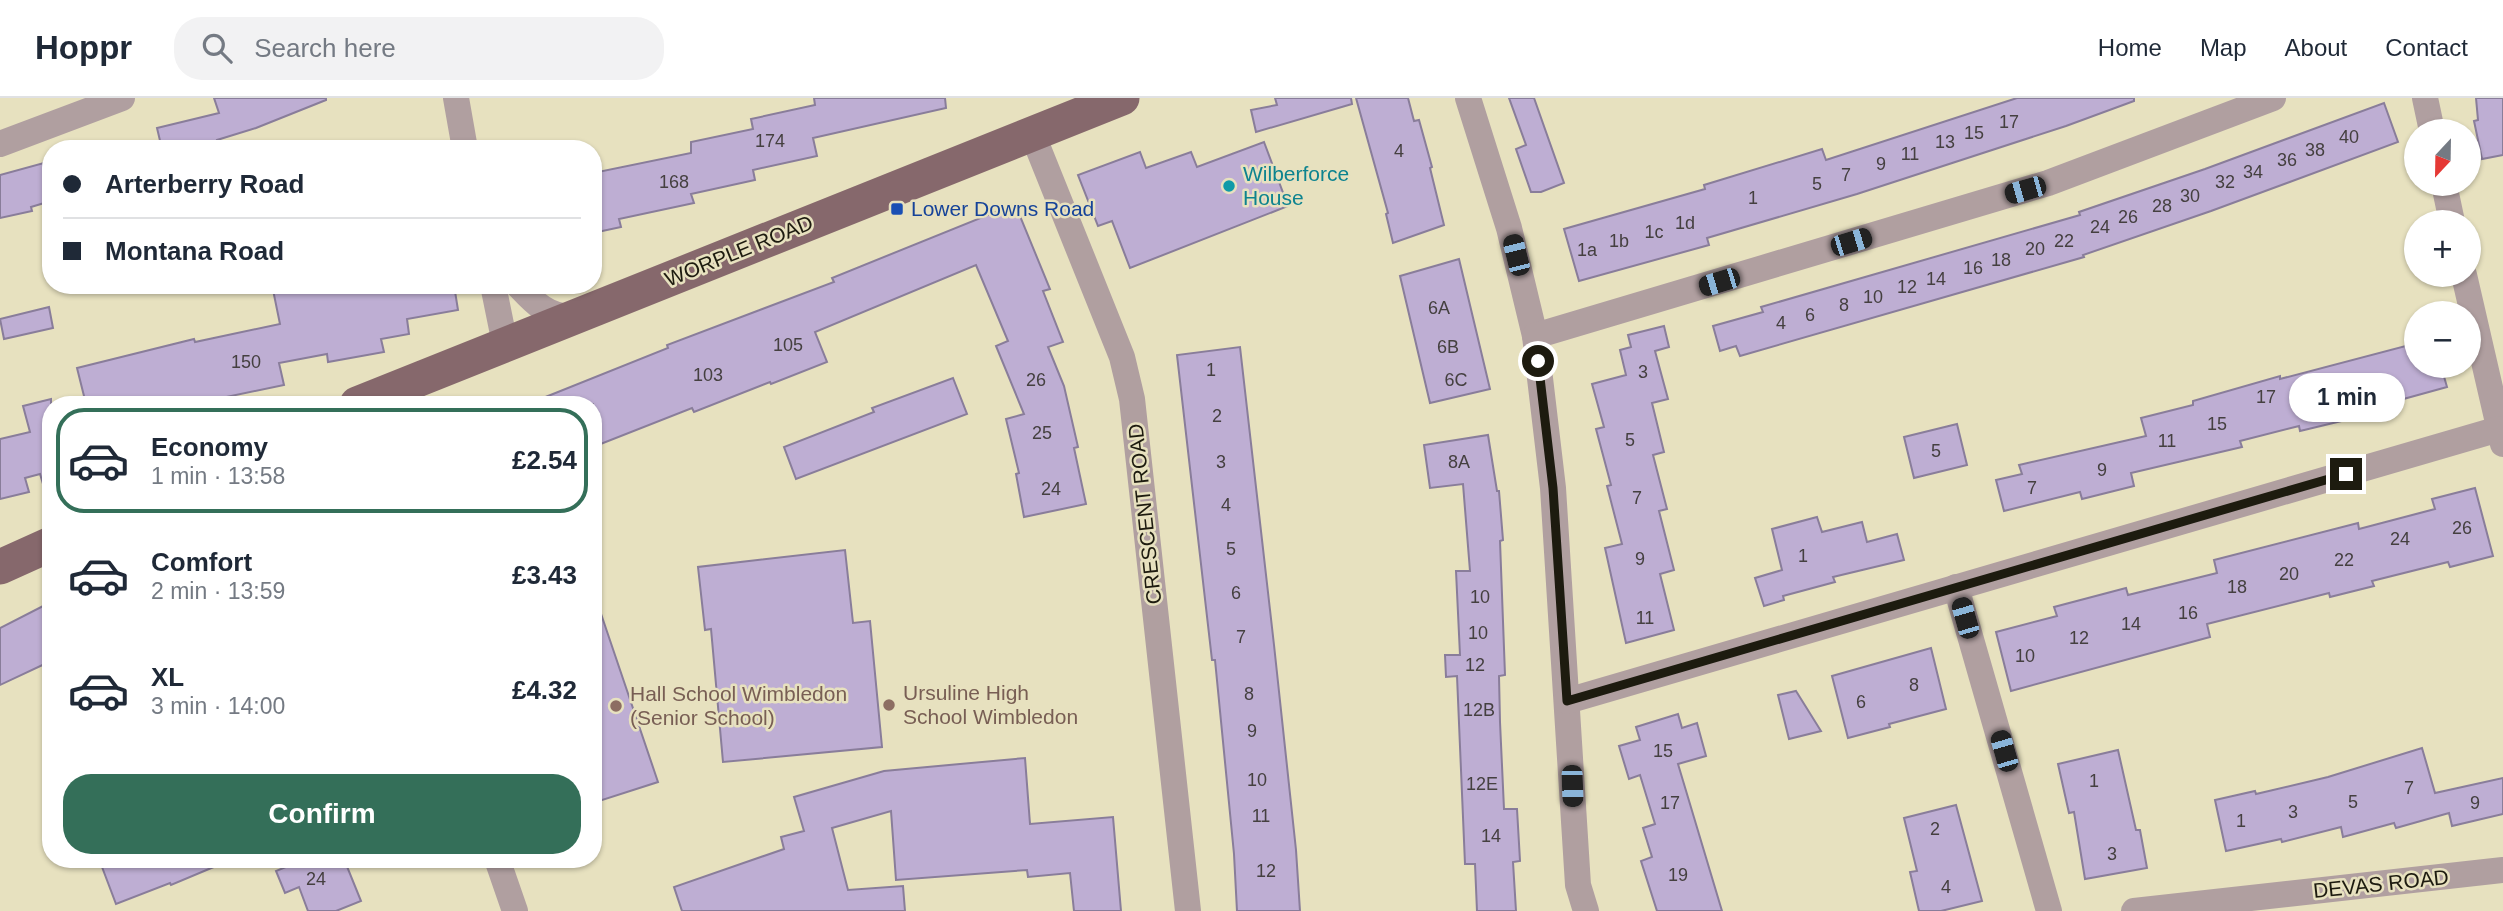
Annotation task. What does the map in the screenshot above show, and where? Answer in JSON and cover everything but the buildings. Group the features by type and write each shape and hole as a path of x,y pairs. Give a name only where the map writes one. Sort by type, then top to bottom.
{"main road":[{"name":"WORPLE ROAD","path":"377,396 1122,98"},
{"path":"0,567 42,548"}],"street":[{"path":"0,144 122,98"},
{"path":"456,98 463,140"},
{"path":"1468,98 1509,228 1535,335 1553,488 1578,885 1586,911"},
{"path":"1535,335 2048,183 2273,98"},
{"path":"2425,98 2429,119"},
{"name":"CRESCENT ROAD","path":"1032,133 1122,357 1132,399 1188,911"},
{"path":"1567,701 1956,587 2501,438 2467,287"},
{"path":"495,294 505,344"},
{"path":"527,294 543,310 557,316 570,317"},
{"path":"1956,587 2049,911"},
{"path":"500,868 515,911"},
{"name":"DEVAS ROAD","path":"2134,911 2503,870"}],"place":[{"name":"Wilberforce House","path":"1229,186"},
{"name":"Lower Downs Road","path":"897,209"},
{"name":"Ursuline High School Wimbledon","path":"889,705"},
{"name":"Hall School Wimbledon (Senior School)","path":"616,706"}],"route":[{"path":"1538,361 1553,488 1567,701 2346,474"}]}
